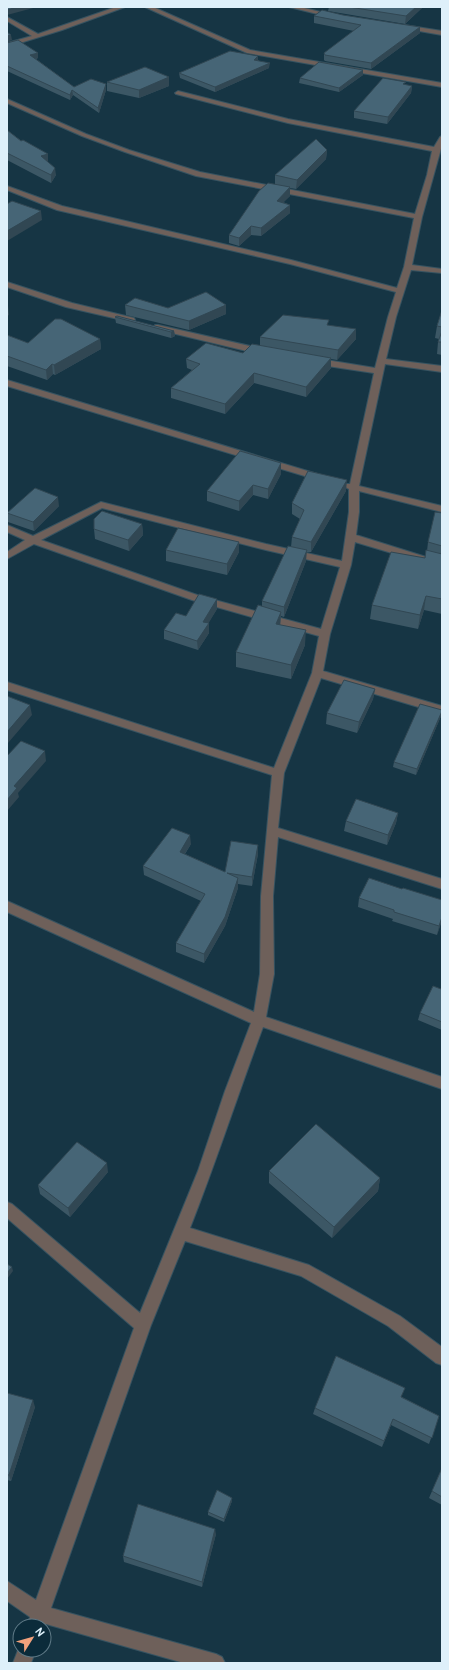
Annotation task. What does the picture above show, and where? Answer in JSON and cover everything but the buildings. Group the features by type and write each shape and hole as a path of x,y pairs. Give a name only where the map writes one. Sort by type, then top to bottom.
{"street":[{"path":"7,45 122,7"},
{"path":"148,7 249,52 442,85"},
{"path":"292,7 343,18"},
{"path":"7,19 37,36"},
{"path":"396,26 442,33"},
{"path":"178,93 337,132 436,150"},
{"path":"7,101 84,135 126,151 200,174 418,217"},
{"path":"40,1618 143,1325 205,1172 232,1091 259,1020 267,974 267,896 278,773 317,673 325,634 346,565 354,512 354,488 381,361 408,267 418,217 436,150 442,138"},
{"path":"7,188 60,208 291,262 401,291"},
{"path":"408,267 442,271"},
{"path":"7,284 69,305 136,322"},
{"path":"151,325 275,354"},
{"path":"306,359 379,372"},
{"path":"381,361 442,369"},
{"path":"7,383 354,488 442,509"},
{"path":"7,556 33,540 101,505 273,549 346,565"},
{"path":"7,528 33,540 196,598 325,634"},
{"path":"351,537 442,566"},
{"path":"317,673 442,710"},
{"path":"7,686 278,773"},
{"path":"272,830 442,884"},
{"path":"7,906 259,1020 442,1083"},
{"path":"7,1209 143,1325"},
{"path":"180,1232 304,1270 394,1321 442,1357"},
{"path":"7,1590 37,1618"},
{"path":"52,1623 216,1663"}]}
